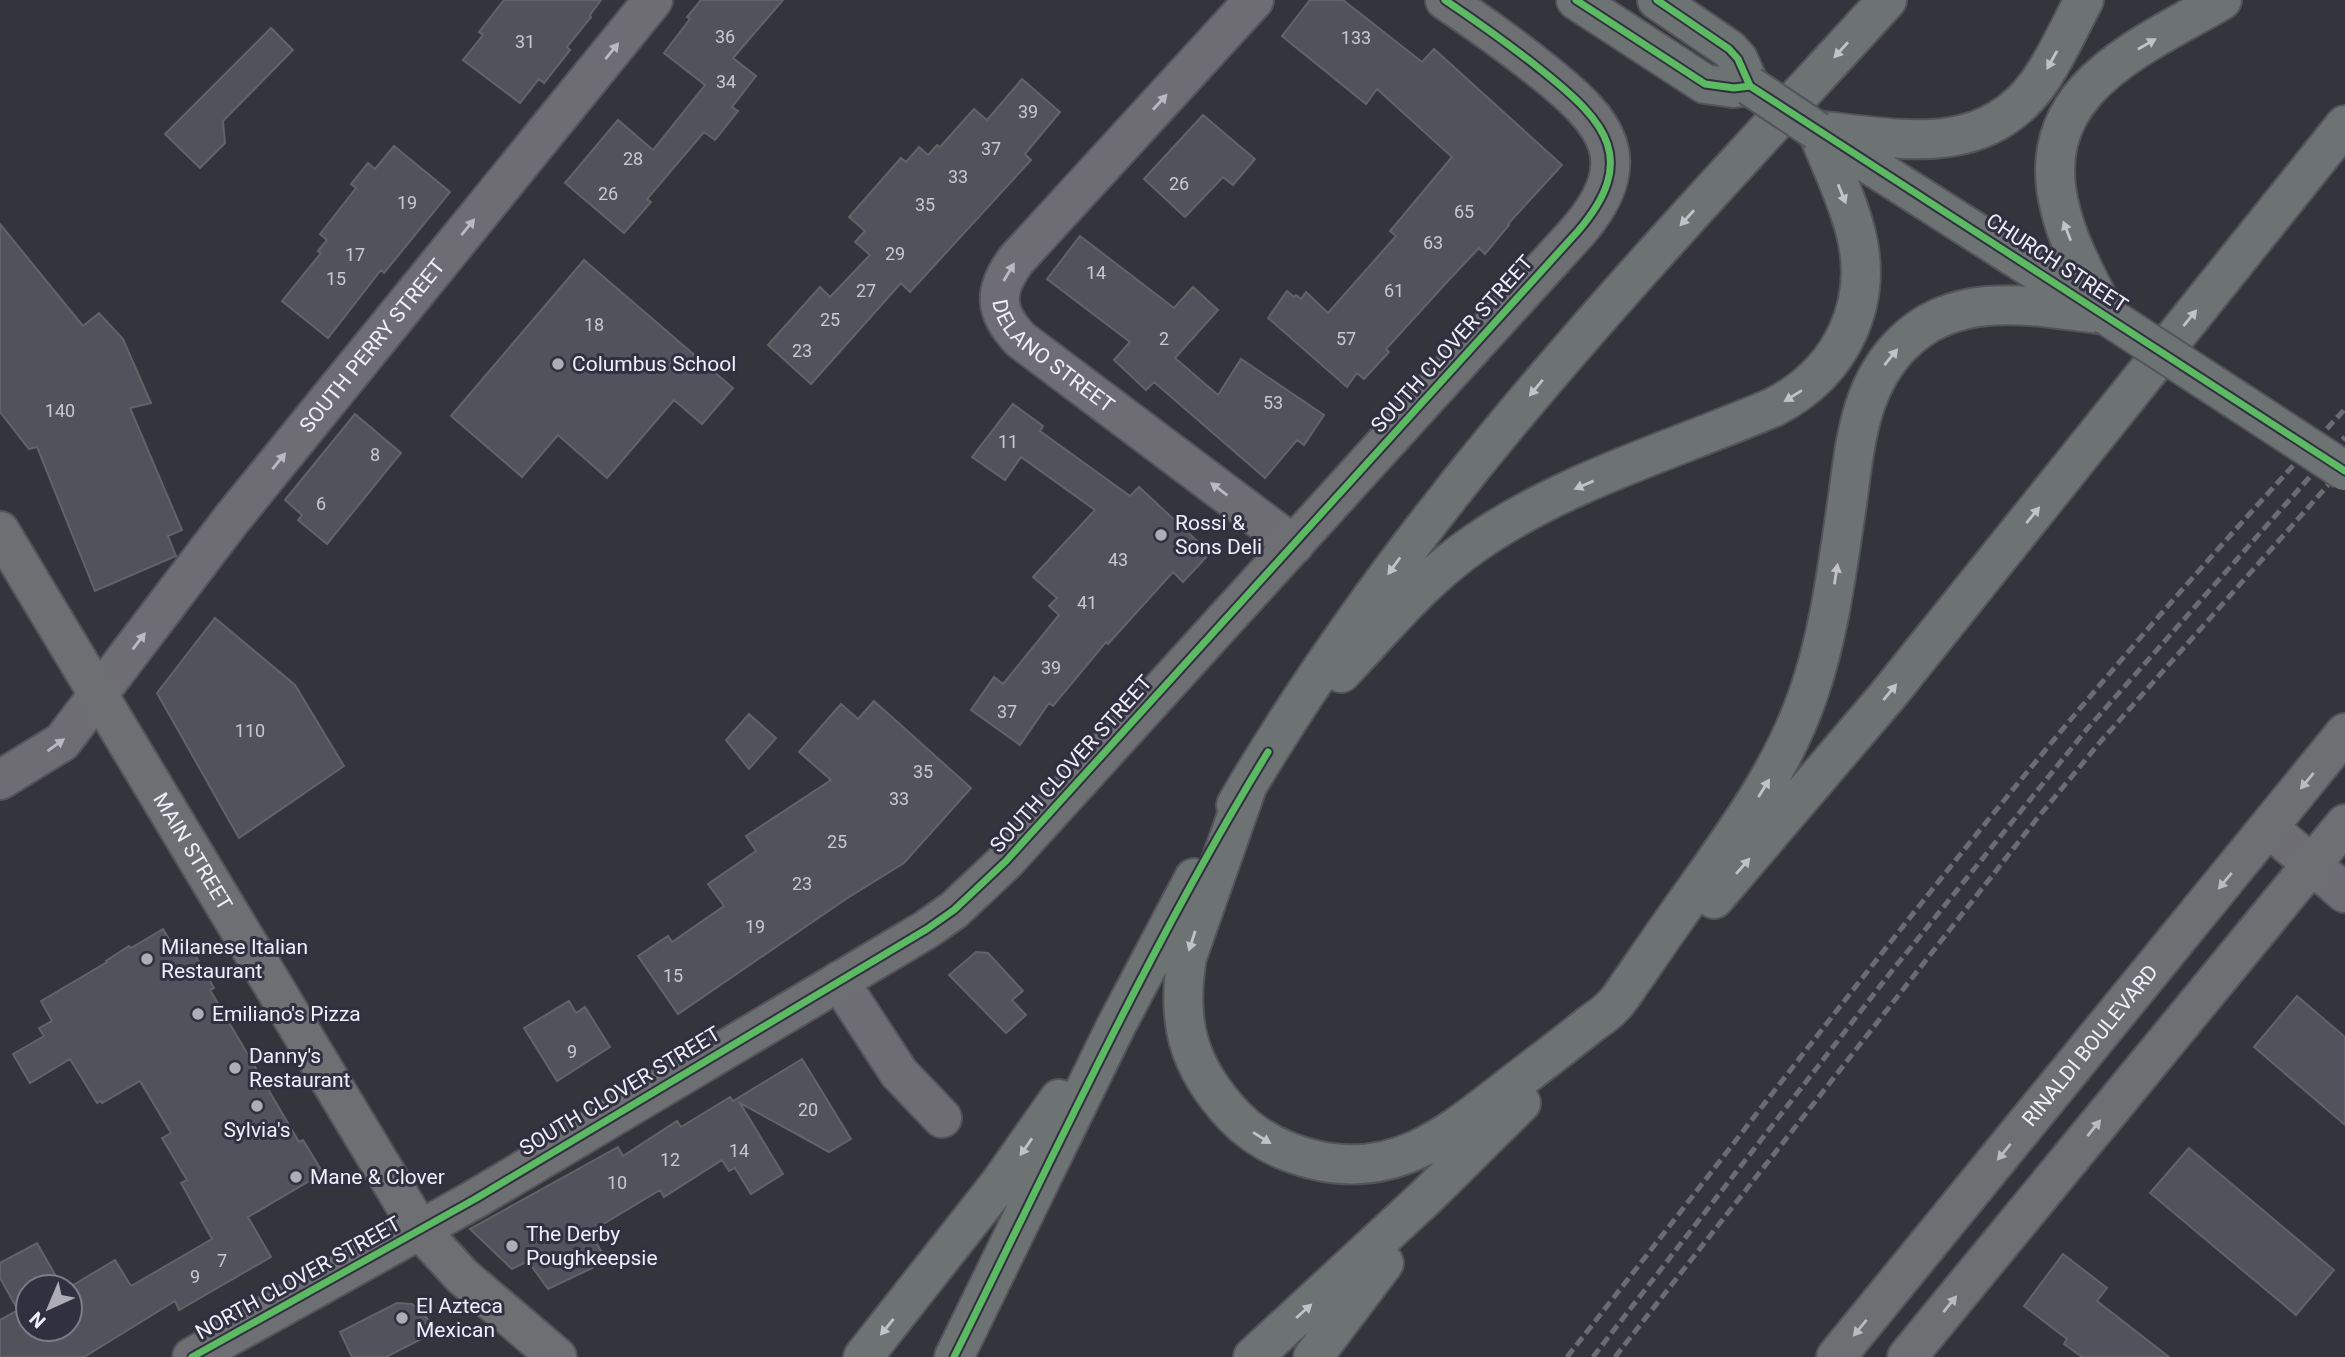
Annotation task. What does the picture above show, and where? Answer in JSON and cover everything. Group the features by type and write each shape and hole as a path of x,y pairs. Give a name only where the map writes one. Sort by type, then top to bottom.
{"highway":[{"path":"1576,0 1705,84 1734,89 1750,86"},
{"name":"CHURCH STREET","path":"1657,0 1729,49 1738,59 1750,86 2345,471"},
{"path":"954,1357 1146,969 1205,858 1327,659 1443,501 1605,308 1887,0"},
{"path":"1268,752 1419,591 1473,544 1515,518 1559,496 1774,407 1801,391 1825,369 1843,344 1854,317 1860,272 1854,227 1817,131 1931,140 1978,131 2010,112 2031,92 2049,66 2084,0"},
{"path":"2106,315 2072,244 2060,211 2055,183 2057,152 2064,125 2076,102 2110,66 2222,0"},
{"path":"1253,1357 1469,1156 1728,883 1888,695 2345,125"},
{"path":"1248,784 1187,957 1182,985 1186,1035 1206,1083 1239,1122 1259,1137 1290,1153 1325,1163 1372,1164 1412,1153 1446,1136 1614,1006 1773,773 1798,723 1817,666 1830,608 1863,406 1880,371 1903,342 1917,330 1947,313 1978,306 2011,305 2106,315"},
{"path":"863,1357 1000,1183 1146,969"},
{"path":"1314,1357 1338,1322 1469,1156"}],"street":[{"name":"SOUTH PERRY STREET","path":"0,780 62,742 239,510 653,0"},
{"name":"DELANO STREET","path":"1254,0 1016,260 1000,289 999,303 1003,317 1021,340 1294,545"},
{"name":"SOUTH CLOVER STREET","path":"420,1230 927,929 982,886 1588,219 1608,182 1609,150 1605,135 1585,107 1501,39 1445,0"},
{"name":"MAIN STREET","path":"0,531 420,1230 462,1276 557,1357"},
{"name":"RINALDI BOULEVARD","path":"1836,1357 2345,733"},
{"path":"1907,1357 2345,824"},
{"path":"2269,828 2345,893"},
{"path":"839,981 899,1073 942,1118"},
{"name":"NORTH CLOVER STREET","path":"192,1357 420,1230"}],"building":[{"path":"504,0 601,0 567,47 570,50 544,83 539,79 520,103 463,60 483,35 479,32"},
{"path":"701,0 783,0 733,58 756,76 732,107 738,111 715,140 704,132 647,199 651,202 624,233 565,183 618,120 653,150 705,85 664,53"},
{"path":"1310,0 1343,0 1422,62 1434,49 1562,165 1508,224 1485,254 1479,248 1447,282 1386,349 1389,352 1364,379 1357,373 1347,387 1268,318 1287,291 1301,299 1306,292 1328,313 1396,236 1390,231 1452,157 1377,89 1366,104 1282,36"},
{"path":"271,28 293,50 223,121 225,143 200,168 165,134"},
{"path":"1022,79 1060,112 1025,154 1031,160 910,292 901,283 811,384 768,345 820,287 830,297 870,255 855,242 865,231 849,217 901,158 906,162 919,147 928,155 937,145 940,147 974,109 987,120"},
{"path":"1203,115 1255,159 1233,185 1223,177 1185,217 1144,179"},
{"path":"394,146 450,192 384,273 381,270 328,338 282,301 321,253 318,251 327,240 320,234 356,188 351,184 368,163 375,169"},
{"path":"0,224 83,326 99,313 123,339 151,403 130,408 182,530 168,536 176,556 95,591 37,447 29,449 0,412"},
{"path":"1080,236 1174,308 1193,287 1218,310 1175,358 1218,395 1241,359 1324,415 1304,445 1297,440 1265,478 1154,382 1146,390 1114,360 1130,342 1047,279"},
{"path":"584,260 733,388 702,424 674,400 607,478 558,435 522,477 451,416"},
{"path":"1013,404 1043,426 1040,431 1130,496 1139,487 1210,553 1183,582 1173,572 1108,644 1106,642 1053,706 1049,703 1020,745 971,710 994,677 1003,684 1059,615 1049,606 1057,598 1033,577 1095,510 1021,457 1005,480 972,457"},
{"path":"355,414 401,453 327,544 298,520 302,515 285,500"},
{"path":"215,618 295,685 344,766 239,838 157,693"},
{"path":"874,701 971,788 904,863 846,899 678,1014 638,956 668,936 672,942 724,906 708,884 756,851 746,836 831,780 799,752 841,704 858,719"},
{"path":"749,714 776,738 749,769 726,740"},
{"path":"163,929 176,951 188,943 214,988 210,990 299,1142 303,1140 323,1173 248,1217 271,1257 179,1310 175,1301 84,1357 0,1357 0,1320 14,1312 14,1343 84,1343 84,1279 115,1260 131,1286 212,1239 181,1183 187,1180 162,1138 171,1133 140,1081 102,1103 97,1103 70,1059 30,1083 13,1054 44,1036 39,1028 52,1021 41,1001 129,946 131,948"},
{"path":"976,952 988,953 1023,991 1012,1000 1026,1015 1006,1033 949,975"},
{"path":"2297,996 2345,1037 2345,1125 2254,1047"},
{"path":"569,1001 576,1013 585,1007 610,1047 557,1081 524,1028"},
{"path":"802,1059 851,1139 829,1152 740,1103 783,1174 751,1194 735,1168 729,1171 722,1160 664,1197 660,1190 590,1232 607,1261 548,1289 528,1261 512,1269 470,1229 618,1147 623,1156 677,1121 681,1127 730,1097 733,1101"},
{"path":"2189,1148 2334,1270 2296,1315 2150,1193"},
{"path":"37,1243 54,1273 14,1273 14,1303 0,1278 0,1263"},
{"path":"2063,1254 2107,1288 2097,1301 2169,1357 2082,1357 2064,1344 2067,1339 2024,1306"},
{"path":"397,1303 412,1304 439,1330 386,1357 352,1357 340,1332"}],"railway":[{"path":"1567,1357 2007,796 2241,523 2345,409"},
{"path":"1593,1357 1891,972 2087,729 2345,437"},
{"path":"1615,1357 2035,821 2101,741 2345,466"}],"cycle path":[{"path":"192,1357 475,1199 927,929 954,910 1006,861 1578,231 1597,206 1607,183 1610,163 1607,144 1598,126 1584,108 1545,73 1445,0"},
{"path":"1576,0 1705,84 1734,88 1750,86"},
{"path":"1657,0 1729,49 1738,59 1750,86 2345,471"},
{"path":"954,1357 1143,975 1224,825 1268,752"}],"place":[{"name":"Columbus School","path":"558,364"},
{"name":"Rossi & Sons Deli","path":"1161,535"},
{"name":"Milanese Italian Restaurant","path":"147,959"},
{"name":"Emiliano's Pizza","path":"198,1014"},
{"name":"Danny's Restaurant","path":"235,1068"},
{"name":"Sylvia's","path":"257,1106"},
{"name":"Mane & Clover","path":"296,1177"},
{"name":"The Derby Poughkeepsie","path":"512,1246"},
{"name":"El Azteca Mexican","path":"402,1318"}]}
